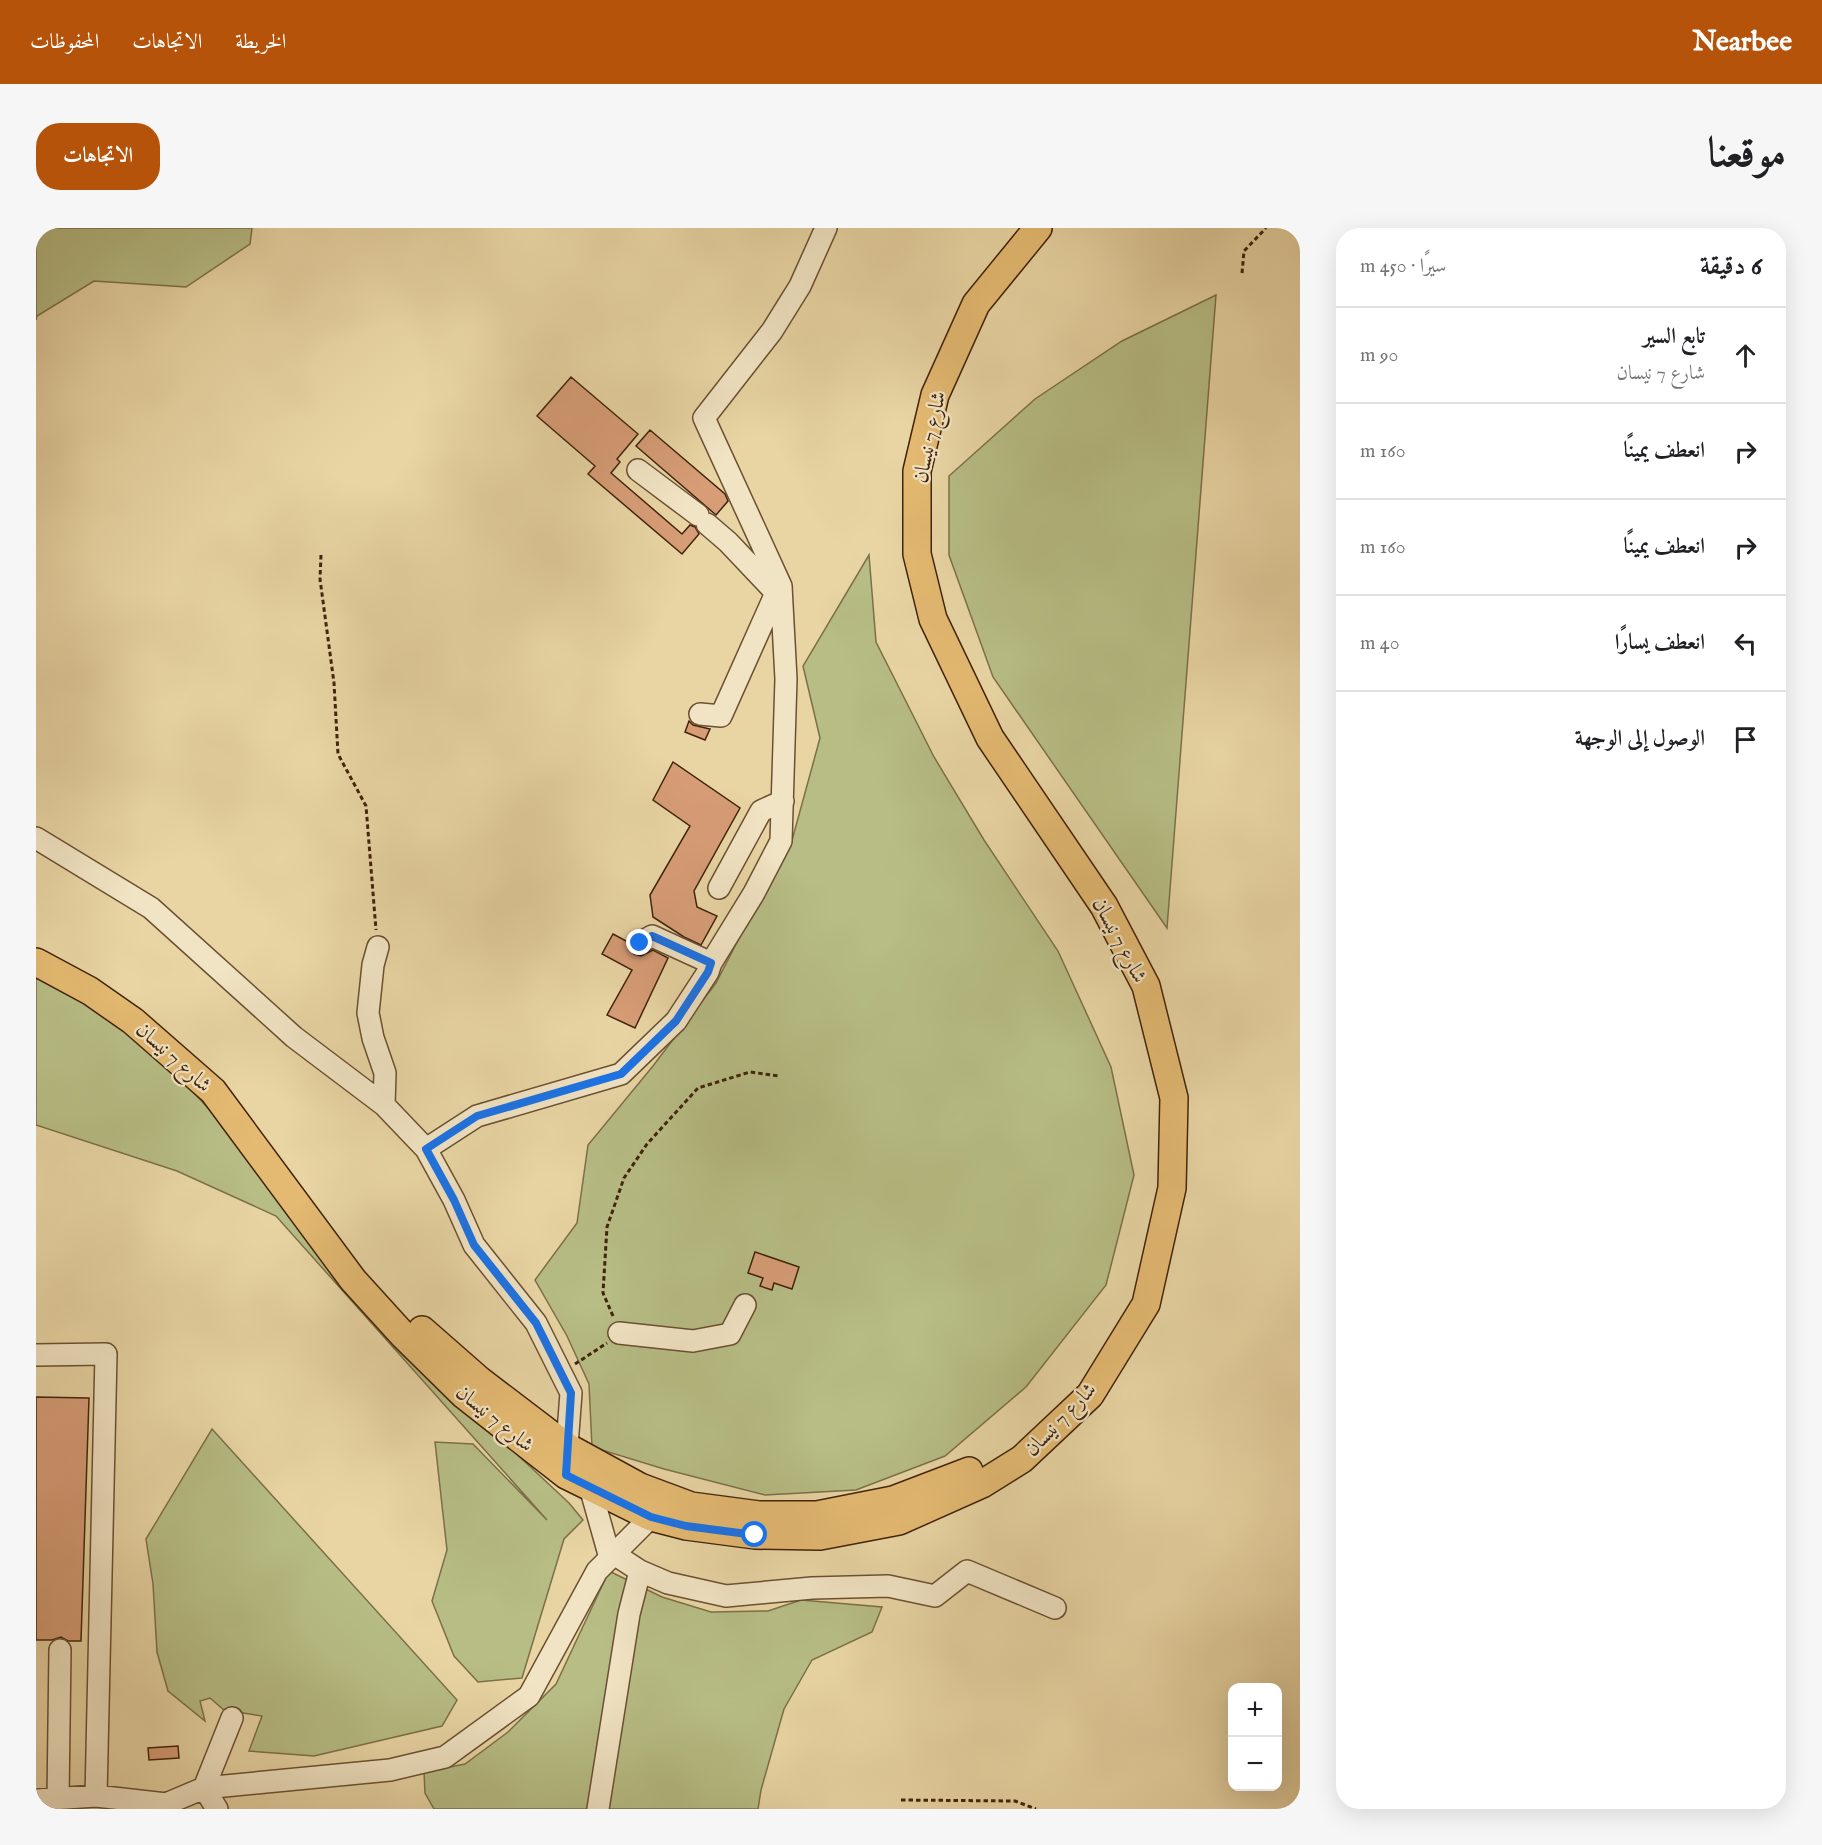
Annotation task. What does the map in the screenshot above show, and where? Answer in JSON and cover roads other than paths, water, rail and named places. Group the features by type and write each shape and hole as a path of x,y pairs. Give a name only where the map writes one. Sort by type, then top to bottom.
{"main road":[{"name":"شارع 7 نيسان","path":"36,943 98,977 143,1007 225,1080 366,1269 415,1324 479,1380 567,1447 640,1487 692,1506 759,1515 817,1515 893,1500 974,1469 1011,1446 1077,1384 1130,1298 1155,1186 1157,1100 1131,992 1089,914 976,747 917,625 901,558 900,469 919,390 961,295 1016,228"},
{"name":"شارع 7 نيسان","path":"36,962 90,992 133,1021 213,1091 353,1280 403,1335 464,1395 566,1475 651,1517 686,1526 755,1535 820,1536 899,1521 982,1484 1022,1459 1090,1395 1146,1304 1172,1188 1174,1098 1146,986 1104,906 990,738 933,619 917,554 917,471 935,395 976,304 1038,228"}],"street":[{"path":"700,714 721,716 779,596 781,586 704,418 772,331 800,286 826,228"},
{"path":"426,1149 477,1116 621,1074 676,1021 708,972 781,841 786,679 779,596 728,542 638,470"},
{"path":"718,888 761,811 783,801"},
{"path":"36,838 151,908 294,1037 384,1105 426,1149 454,1200 474,1245 536,1323 571,1393 566,1475"},
{"path":"640,943 652,936 711,963"},
{"path":"378,947 373,964 368,1013 373,1038 385,1073 384,1105"},
{"path":"620,1333 693,1341 730,1334 745,1305"},
{"path":"36,1355 106,1354 96,1796"},
{"path":"591,1487 612,1556 668,1583 726,1596 812,1588 888,1586 935,1596 967,1571 1055,1608"},
{"path":"36,1800 96,1796 122,1804 167,1806 204,1788 390,1770 445,1757 529,1696 597,1571 651,1517"},
{"path":"598,1809 629,1614 640,1570"},
{"path":"58,1799 60,1650"},
{"path":"204,1788 232,1718"},
{"path":"204,1788 217,1809"}]}
